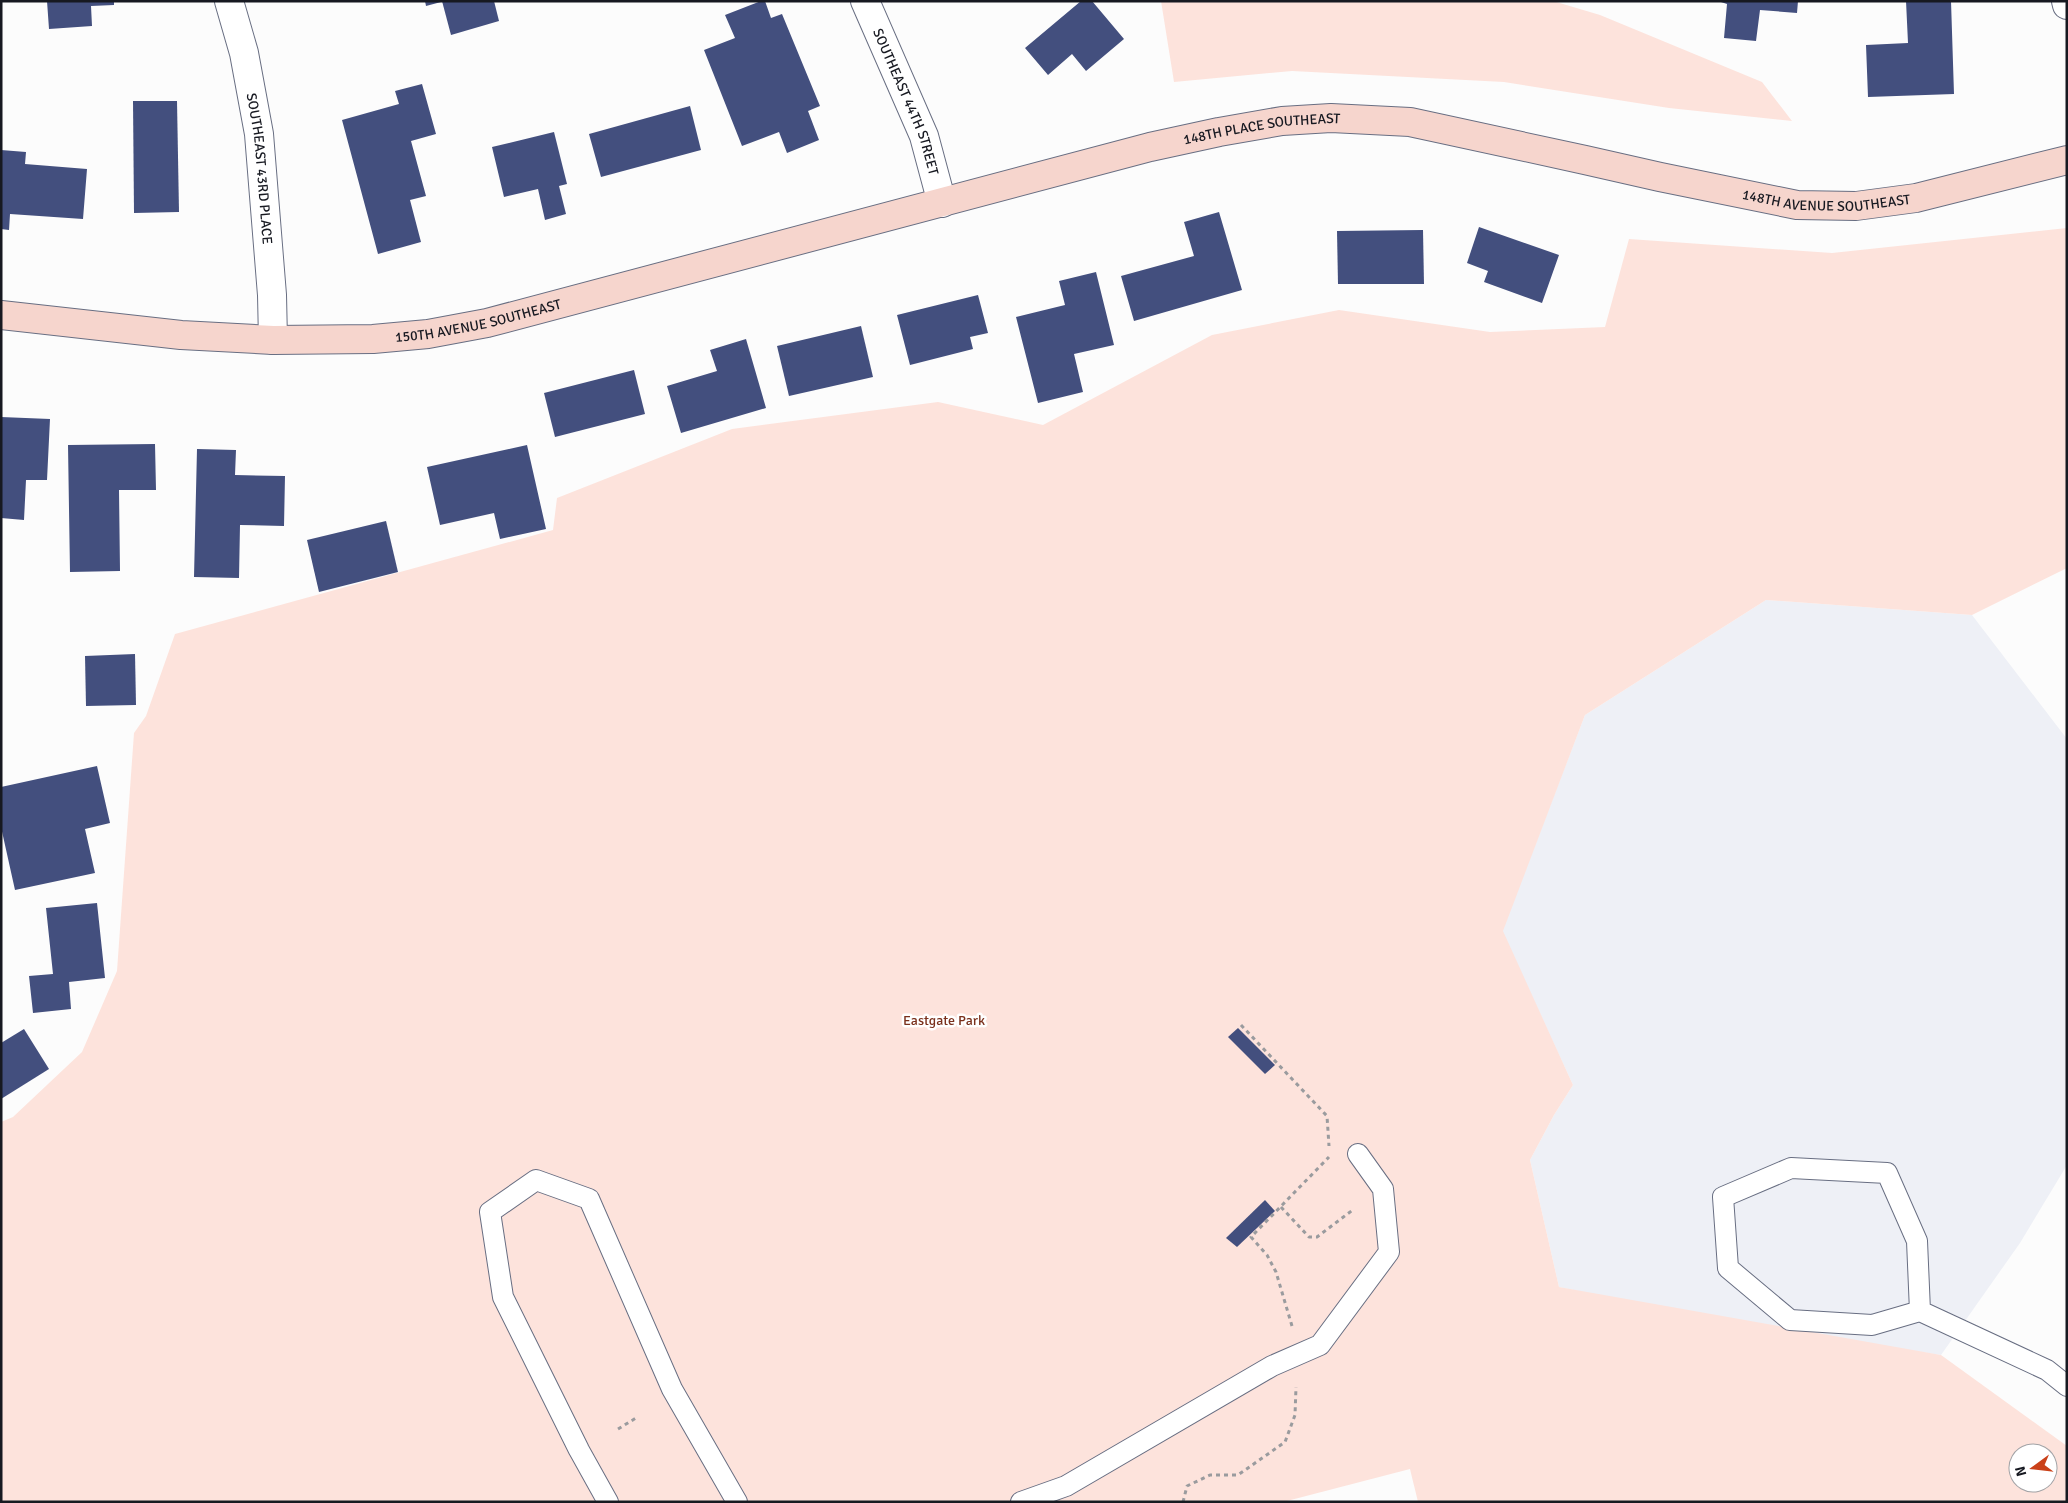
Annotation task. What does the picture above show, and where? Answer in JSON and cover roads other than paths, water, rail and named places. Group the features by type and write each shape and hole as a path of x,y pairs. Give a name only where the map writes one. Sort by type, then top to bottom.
{"street":[{"name":"SOUTHEAST 43RD PLACE","path":"228,1 244,53 259,134 272,295 273,340"},
{"name":"SOUTHEAST 44TH STREET","path":"865,1 924,136 942,203"},
{"path":"2066,1 2067,5"},
{"name":"148TH PLACE SOUTHEAST","path":"942,203 1150,147 1219,132 1282,122 1331,118 1410,122 1585,160"},
{"name":"148TH AVENUE SOUTHEAST","path":"1585,160 1797,205 1856,206 1916,198 2067,160"},
{"name":"150TH AVENUE SOUTHEAST","path":"1,315 181,335 273,340 373,338 428,334 487,324 942,203"}],"lane":[{"path":"1021,1502 1066,1486 1272,1366 1320,1345 1390,1252 1383,1189 1358,1154"},
{"path":"1920,1311 1917,1241 1887,1173 1791,1168 1723,1197 1728,1268 1790,1320 1872,1325 1920,1311 2047,1370 2067,1386"},
{"path":"608,1502 503,1297 490,1212 536,1180 589,1199 672,1389 737,1502"}],"park label":[{"name":"Eastgate Park","path":"944,1020"}]}
